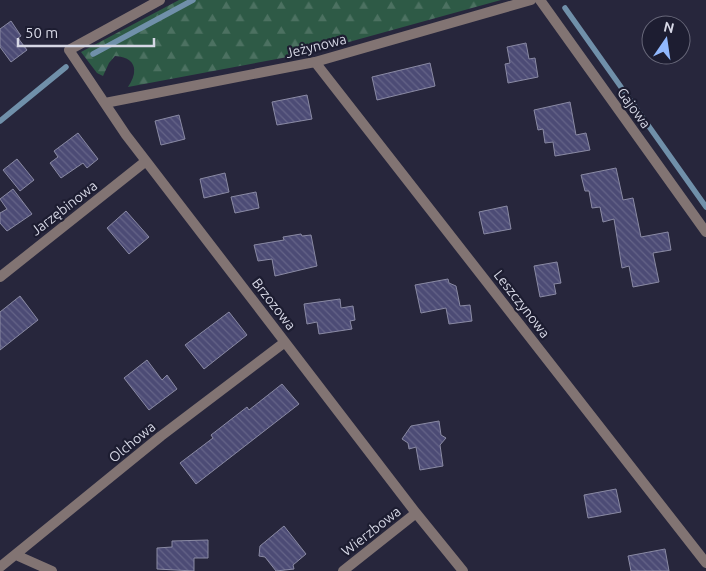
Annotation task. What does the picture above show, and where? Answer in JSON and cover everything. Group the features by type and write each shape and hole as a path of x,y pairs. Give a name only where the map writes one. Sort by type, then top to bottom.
{"street":[{"name":"Brzozowa","path":"160,0 69,50 146,161 416,513 464,571"},
{"name":"Jeżynowa","path":"105,103 315,62 531,0"},
{"name":"Gajowa","path":"540,0 706,232"},
{"name":"Leszczynowa","path":"315,62 706,563"},
{"name":"Jarzębinowa","path":"0,277 146,161"},
{"name":"Olchowa","path":"0,567 161,436 285,342"},
{"name":"Wierzbowa","path":"343,571 416,513"},
{"path":"16,555 52,571"}],"green space":[{"path":"179,0 501,0 309,53 128,87 134,76 134,66 127,59 115,56 109,63 103,76 97,73 81,52"}],"building":[{"path":"11,21 21,36 18,38 27,50 11,62 0,47 0,29"},
{"path":"526,43 529,59 535,58 538,77 508,83 505,64 510,63 507,47"},
{"path":"430,63 435,86 377,100 372,77"},
{"path":"307,95 312,119 277,125 272,102"},
{"path":"570,102 576,135 586,133 590,150 555,156 553,142 545,143 543,129 538,130 534,110"},
{"path":"179,115 185,139 161,145 155,121"},
{"path":"78,133 98,159 87,168 83,163 61,178 50,163 58,157 54,151"},
{"path":"17,159 34,180 20,191 3,170"},
{"path":"616,168 623,200 633,198 641,237 668,232 671,250 653,253 659,282 633,287 629,266 622,268 614,219 603,222 600,207 592,208 589,191 585,191 581,175"},
{"path":"225,173 229,192 204,198 200,179"},
{"path":"13,189 32,214 7,231 0,223 0,213 7,209 0,199"},
{"path":"256,192 259,208 235,213 231,197"},
{"path":"507,206 511,229 484,234 479,212"},
{"path":"126,211 149,237 129,254 107,228"},
{"path":"301,234 302,236 311,235 317,266 275,276 272,259 258,261 254,245 284,240 283,237"},
{"path":"557,262 561,283 554,284 556,294 540,297 534,266"},
{"path":"448,279 449,283 456,286 460,306 470,305 472,321 449,324 446,308 421,313 415,285"},
{"path":"20,296 38,320 0,350 0,312"},
{"path":"340,299 341,308 353,306 355,320 350,321 352,329 319,334 317,322 307,324 304,304"},
{"path":"229,312 247,335 204,369 185,345"},
{"path":"147,360 162,380 167,375 177,389 149,410 124,378"},
{"path":"282,384 299,404 196,484 180,463 213,438 211,435 247,407 249,410"},
{"path":"439,421 441,435 446,438 440,445 443,466 420,470 416,447 409,449 408,443 402,439 411,426"},
{"path":"616,489 621,512 588,518 584,495"},
{"path":"284,526 306,554 293,565 294,569 276,571 265,557 259,556 260,546"},
{"path":"208,540 208,558 194,558 194,571 157,569 157,548 172,547 172,541"},
{"path":"665,549 669,571 631,571 628,556"}],"waterway":[{"path":"93,54 193,0"},
{"path":"565,8 706,207"},
{"path":"0,121 66,67"}]}
